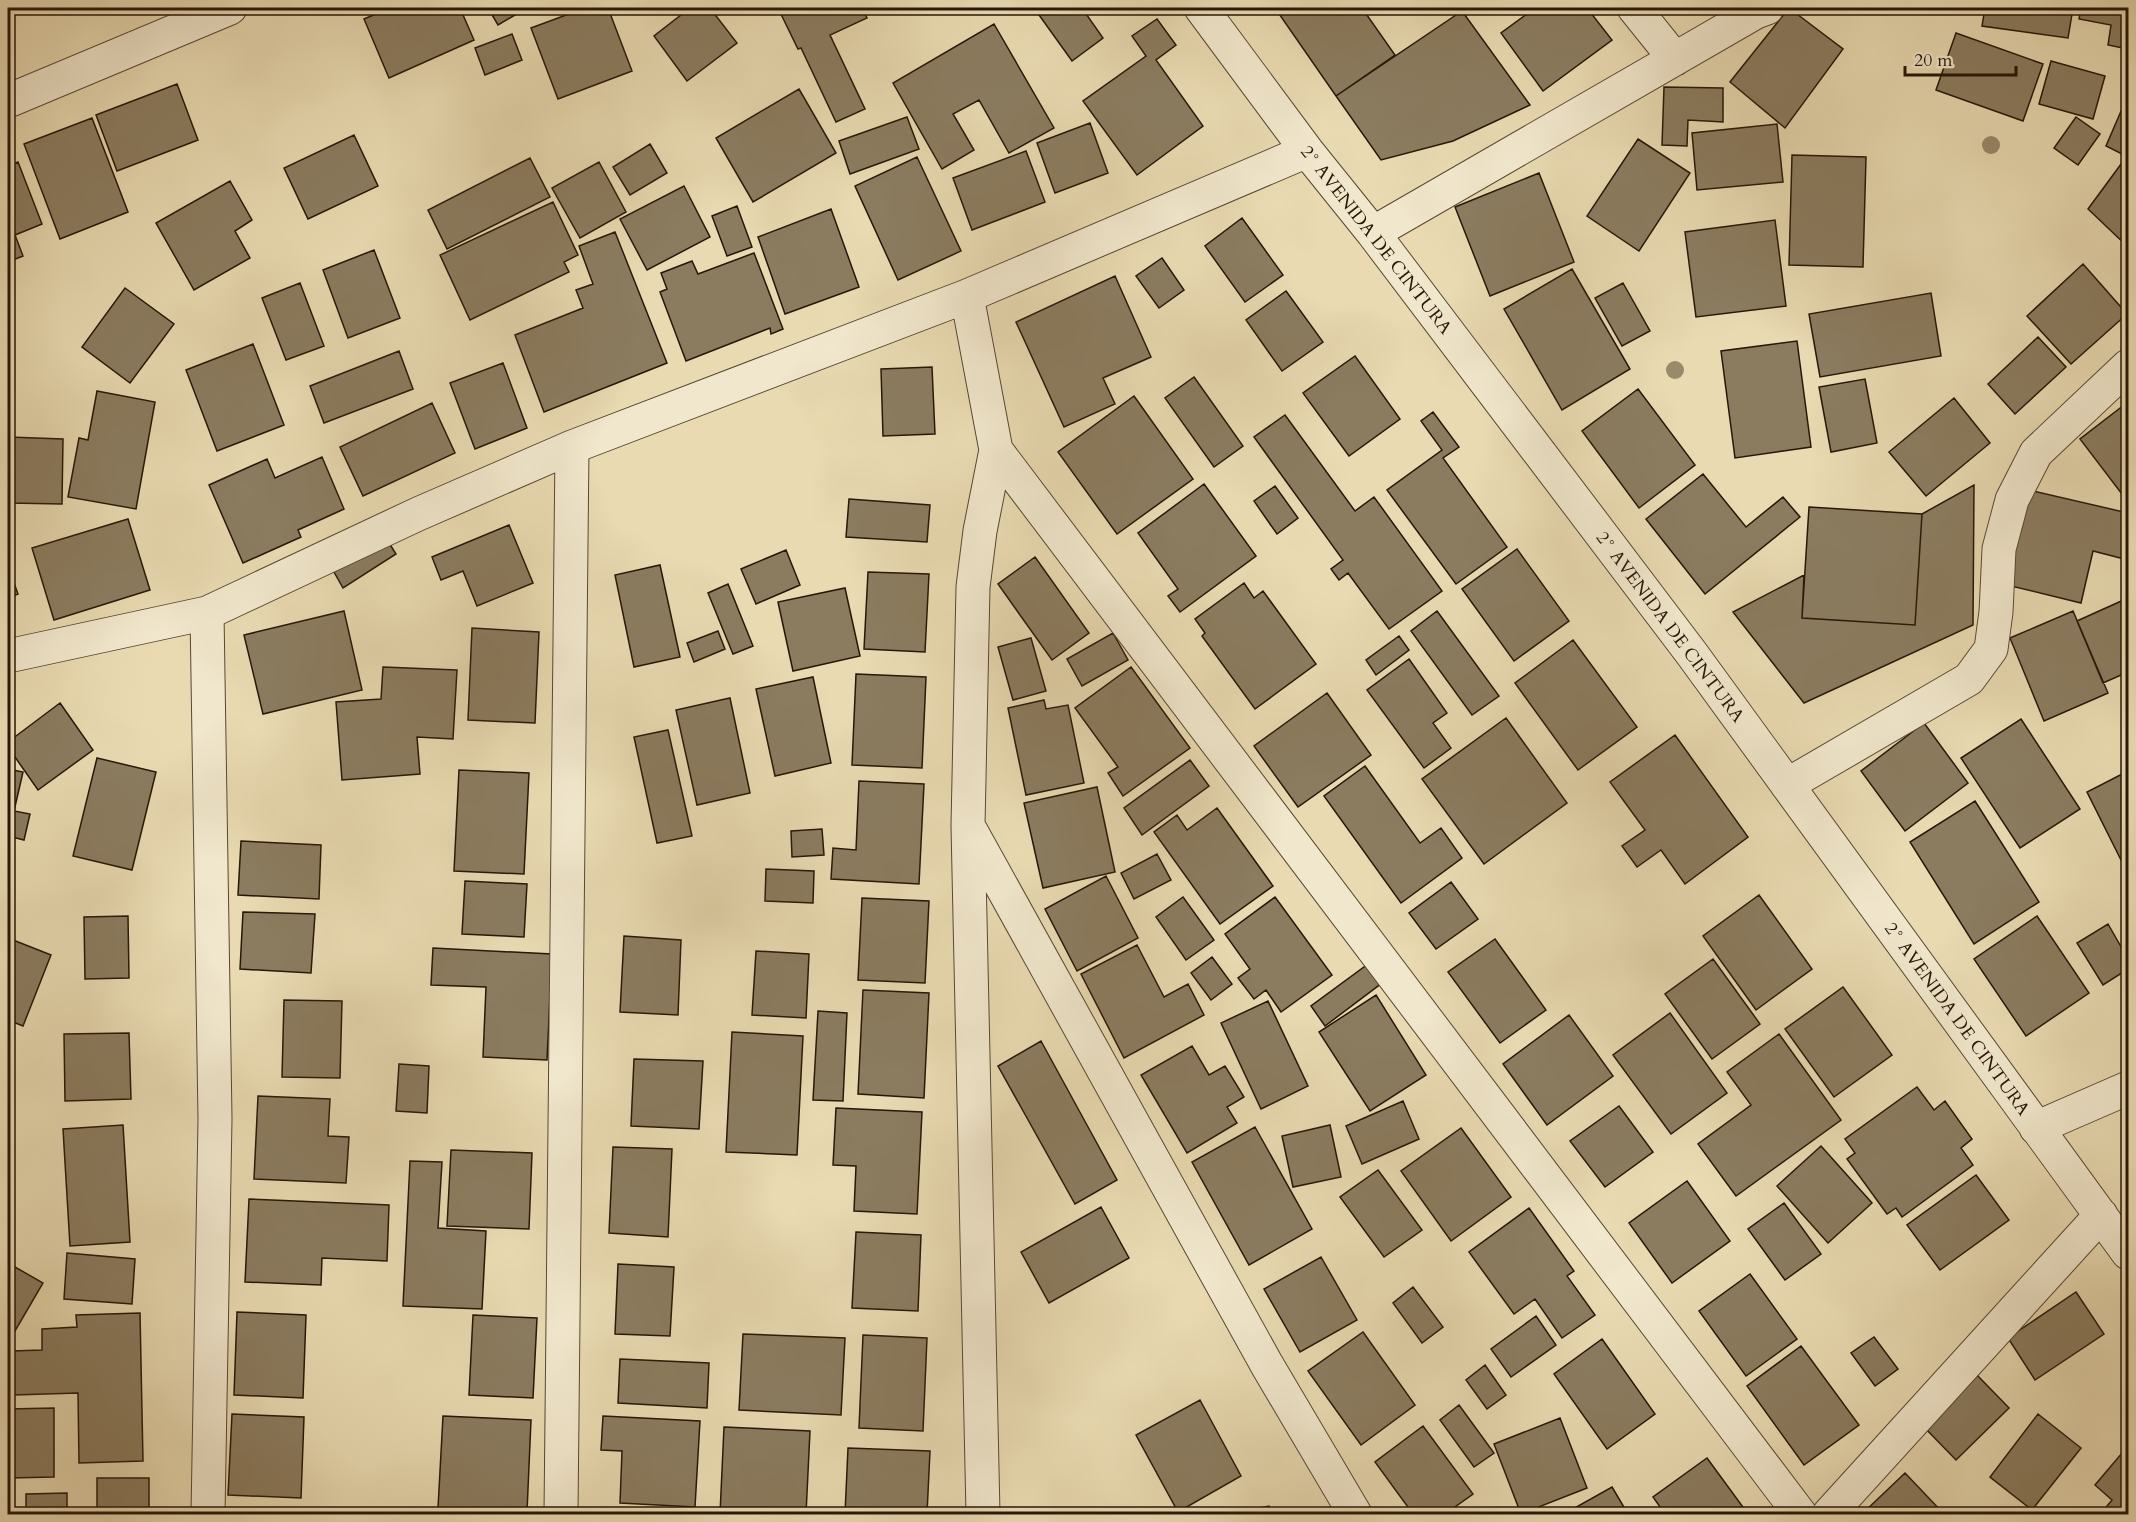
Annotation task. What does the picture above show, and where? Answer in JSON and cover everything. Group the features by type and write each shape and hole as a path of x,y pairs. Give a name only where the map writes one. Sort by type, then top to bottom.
{"street":[{"path":"8,102 230,8"},
{"name":"2° AVENIDA DE CINTURA","path":"1202,8 1307,151 1373,233 1692,654 2128,1253"},
{"path":"1634,8 1675,59"},
{"path":"1373,233 1756,12 1767,8"},
{"path":"8,656 207,613 418,514 572,447 966,296 1307,151"},
{"path":"966,296 996,450 980,531 973,587 968,826 983,1515"},
{"path":"1787,785 1969,680 1991,649 1996,612 1999,549 2012,500 2036,453 2128,366"},
{"path":"561,1515 572,447"},
{"path":"996,450 1800,1515"},
{"path":"207,613 215,1119 208,1515"},
{"path":"968,826 1267,1365 1355,1515"},
{"path":"2036,1128 2128,1088"},
{"path":"1829,1515 2101,1215"}],"building":[{"path":"390,8 460,8 474,40 389,78 364,19"},
{"path":"488,8 527,8 498,25"},
{"path":"585,8 608,8 632,71 558,99 531,28"},
{"path":"690,8 710,8 737,43 687,81 654,36"},
{"path":"778,8 862,8 867,18 830,35 865,109 836,122 801,48 798,49"},
{"path":"1034,8 1082,8 1103,38 1072,61"},
{"path":"1275,8 1362,8 1395,55 1336,96"},
{"path":"1535,8 1587,8 1612,40 1543,91 1501,33"},
{"path":"1789,8 1843,49 1785,128 1730,82"},
{"path":"1985,8 2073,8 2068,38 1982,26"},
{"path":"2081,8 2128,8 2128,49 2108,45 2111,25 2079,19"},
{"path":"1462,11 1530,105 1453,141 1381,160 1336,96"},
{"path":"1157,19 1176,45 1156,60 1203,126 1137,175 1083,101 1146,56 1132,36"},
{"path":"994,24 1054,128 1009,153 979,100 953,114 974,150 942,169 893,83"},
{"path":"1956,33 2043,64 2023,121 1936,90"},
{"path":"512,34 522,60 485,75 475,48"},
{"path":"2051,61 2105,76 2093,119 2039,104"},
{"path":"177,84 198,140 117,171 96,115"},
{"path":"1664,87 1723,88 1723,122 1688,120 1687,146 1662,145"},
{"path":"799,89 836,153 753,202 716,138"},
{"path":"2128,95 2128,157 2106,146"},
{"path":"907,117 919,149 850,174 839,141"},
{"path":"2076,117 2100,134 2078,165 2054,148"},
{"path":"92,118 128,212 60,239 24,144"},
{"path":"1090,123 1108,173 1055,193 1037,143"},
{"path":"1777,124 1783,182 1697,190 1692,133"},
{"path":"354,135 378,186 308,219 284,168"},
{"path":"1638,139 1690,173 1639,251 1587,216"},
{"path":"650,144 667,173 630,195 613,167"},
{"path":"1026,151 1045,202 972,230 953,178"},
{"path":"1792,155 1866,157 1863,267 1789,265"},
{"path":"917,157 961,251 898,280 855,186"},
{"path":"2128,157 2128,247 2088,209"},
{"path":"530,158 550,197 447,249 428,210"},
{"path":"18,162 42,224 15,235 23,256 8,262 8,166"},
{"path":"599,162 626,212 580,238 552,188"},
{"path":"1539,173 1574,262 1490,296 1455,207"},
{"path":"230,181 252,220 235,231 250,258 194,290 156,223"},
{"path":"684,186 710,237 647,270 620,219"},
{"path":"553,202 578,255 564,262 569,272 470,320 440,255"},
{"path":"737,206 752,247 727,256 712,216"},
{"path":"831,209 859,287 785,314 758,237"},
{"path":"1242,218 1283,275 1245,302 1205,246"},
{"path":"1775,220 1786,306 1696,317 1685,232"},
{"path":"615,232 667,363 544,412 515,335 583,308 576,290 593,284 579,246"},
{"path":"374,250 400,318 348,338 323,270"},
{"path":"754,253 783,329 771,334 770,328 686,361 660,292 667,289 661,273 692,261 698,274"},
{"path":"1162,258 1184,290 1159,308 1136,276"},
{"path":"2083,264 2127,314 2071,364 2027,316"},
{"path":"1572,269 1630,369 1562,410 1504,309"},
{"path":"1115,276 1151,357 1103,378 1115,404 1064,427 1016,322"},
{"path":"300,283 324,346 286,360 262,298"},
{"path":"1623,283 1650,331 1622,346 1595,298"},
{"path":"125,288 174,324 130,383 82,347"},
{"path":"1286,291 1323,342 1282,371 1246,320"},
{"path":"1931,293 1941,356 1820,377 1809,314"},
{"path":"2038,337 2066,367 2015,414 1988,384"},
{"path":"1797,341 1811,447 1735,458 1721,351"},
{"path":"253,344 284,425 217,451 186,370"},
{"path":"399,351 413,389 324,423 310,386"},
{"path":"1355,356 1400,419 1349,456 1303,393"},
{"path":"503,363 527,428 475,449 450,383"},
{"path":"932,367 935,434 883,436 881,369"},
{"path":"1194,377 1243,446 1214,467 1165,398"},
{"path":"1865,379 1877,443 1831,452 1819,387"},
{"path":"1638,389 1695,465 1639,508 1582,431"},
{"path":"97,391 155,402 136,509 68,497 79,438 88,440"},
{"path":"1134,396 1193,479 1117,534 1058,452"},
{"path":"1954,398 1990,443 1926,496 1889,452"},
{"path":"2128,402 2128,502 2080,439"},
{"path":"432,403 455,453 363,496 340,447"},
{"path":"1433,412 1459,447 1443,458 1507,547 1456,584 1387,490 1442,450 1421,421"},
{"path":"1285,415 1355,511 1374,497 1442,591 1389,629 1348,573 1339,580 1331,569 1343,560 1254,437"},
{"path":"8,437 63,439 62,504 8,503"},
{"path":"322,457 344,509 298,530 301,537 243,563 209,485 267,459 275,478"},
{"path":"1703,474 1746,527 1783,497 1800,517 1705,594 1646,519"},
{"path":"1204,484 1256,556 1180,612 1168,596 1178,589 1138,533"},
{"path":"1974,485 1973,625 1804,703 1733,612 1804,575 1802,618 1915,625 1922,514"},
{"path":"1275,486 1298,518 1277,534 1254,501"},
{"path":"2029,490 2128,513 2128,560 2093,551 2081,603 2007,585"},
{"path":"849,499 930,505 927,542 846,537"},
{"path":"1809,507 1922,514 1915,625 1802,618"},
{"path":"128,519 150,590 54,620 32,548"},
{"path":"509,525 533,583 477,606 463,571 441,580 432,557"},
{"path":"386,538 396,554 343,588 334,572"},
{"path":"1517,549 1569,621 1514,661 1462,589"},
{"path":"786,550 800,585 756,604 741,569"},
{"path":"1035,557 1089,633 1052,660 998,584"},
{"path":"660,565 680,657 634,667 615,575"},
{"path":"8,566 18,594 8,598"},
{"path":"868,572 929,574 925,652 864,649"},
{"path":"1244,583 1254,598 1263,591 1316,664 1255,709 1202,636 1205,633 1195,619"},
{"path":"728,584 753,646 733,654 708,593"},
{"path":"845,588 860,656 793,671 778,602"},
{"path":"2128,598 2128,672 2103,683 2077,621"},
{"path":"344,611 362,690 263,714 244,635"},
{"path":"1437,611 1499,696 1472,715 1411,631"},
{"path":"2073,611 2108,693 2044,721 2010,638"},
{"path":"472,628 539,632 535,723 468,720"},
{"path":"718,631 725,649 694,662 687,643"},
{"path":"1113,633 1128,660 1082,686 1067,659"},
{"path":"1399,636 1409,650 1376,675 1366,660"},
{"path":"1031,638 1046,691 1013,700 998,647"},
{"path":"1573,640 1637,727 1578,770 1515,683"},
{"path":"1409,659 1447,713 1433,723 1451,748 1424,768 1367,690"},
{"path":"383,667 457,670 453,739 417,737 420,774 342,780 336,702 381,699"},
{"path":"1131,667 1190,748 1123,796 1108,773 1118,767 1075,708"},
{"path":"856,674 926,677 922,768 852,765"},
{"path":"813,677 831,763 775,776 756,689"},
{"path":"1327,693 1371,755 1298,807 1254,746"},
{"path":"730,698 750,793 697,805 676,710"},
{"path":"1044,700 1046,709 1068,705 1084,783 1026,795 1008,708"},
{"path":"60,703 93,750 38,790 8,747 8,742"},
{"path":"1506,718 1567,803 1484,864 1422,779"},
{"path":"2021,719 2080,809 2020,848 1961,758"},
{"path":"1924,723 1968,783 1905,831 1861,771"},
{"path":"668,730 692,836 657,843 634,737"},
{"path":"1675,735 1748,837 1685,884 1661,850 1637,867 1622,846 1645,830 1610,782"},
{"path":"97,758 156,772 132,870 73,856"},
{"path":"1190,760 1209,786 1142,835 1124,808"},
{"path":"1365,766 1420,843 1441,828 1462,858 1401,903 1324,796"},
{"path":"8,769 23,772 14,811 30,814 24,840 8,836"},
{"path":"459,770 529,773 524,874 454,871"},
{"path":"2128,771 2128,866 2125,868 2087,792"},
{"path":"859,781 924,784 919,884 831,879 833,848 856,850"},
{"path":"1097,787 1115,872 1043,888 1024,803"},
{"path":"1975,801 2039,902 1974,944 1910,842"},
{"path":"1217,808 1273,886 1220,924 1154,832 1177,815 1187,830"},
{"path":"822,829 824,855 792,857 791,831"},
{"path":"241,841 321,845 319,899 238,895"},
{"path":"1157,854 1171,880 1134,899 1121,873"},
{"path":"766,869 814,871 813,903 765,901"},
{"path":"1106,876 1138,938 1077,971 1045,909"},
{"path":"465,881 527,884 524,937 462,934"},
{"path":"1451,882 1478,919 1436,949 1409,913"},
{"path":"1759,895 1812,969 1756,1010 1703,936"},
{"path":"1183,897 1214,940 1186,960 1156,917"},
{"path":"1275,897 1332,975 1281,1012 1266,990 1254,999 1238,978 1250,969 1225,934"},
{"path":"862,898 929,901 925,983 858,980"},
{"path":"243,912 315,914 311,973 240,969"},
{"path":"128,916 129,978 85,979 84,917"},
{"path":"2037,916 2089,993 2026,1036 1974,959"},
{"path":"2108,924 2128,959 2128,969 2103,985 2077,943"},
{"path":"624,936 681,940 678,1015 620,1012"},
{"path":"8,938 51,955 23,1026 8,1020"},
{"path":"1495,939 1546,1010 1500,1043 1448,972"},
{"path":"1137,945 1164,997 1188,984 1204,1015 1124,1058 1081,974"},
{"path":"433,948 552,954 547,1060 483,1057 486,987 431,985"},
{"path":"756,951 809,954 806,1018 752,1015"},
{"path":"1212,957 1232,984 1211,1000 1191,973"},
{"path":"1713,959 1760,1024 1712,1059 1665,994"},
{"path":"1368,964 1382,983 1325,1026 1311,1006"},
{"path":"1843,987 1892,1055 1834,1097 1785,1029"},
{"path":"863,990 929,993 924,1098 858,1094"},
{"path":"1376,995 1426,1075 1370,1111 1319,1032"},
{"path":"284,1000 342,1001 340,1078 282,1077"},
{"path":"1268,1001 1308,1086 1261,1109 1221,1023"},
{"path":"818,1011 847,1013 843,1101 813,1100"},
{"path":"1670,1013 1727,1093 1671,1134 1613,1055"},
{"path":"1569,1015 1613,1076 1547,1125 1503,1064"},
{"path":"732,1032 803,1036 797,1155 726,1152"},
{"path":"129,1033 131,1099 65,1101 64,1034"},
{"path":"1779,1034 1841,1120 1736,1196 1698,1144 1751,1105 1727,1072"},
{"path":"1041,1041 1117,1180 1075,1204 998,1066"},
{"path":"1192,1046 1209,1075 1225,1066 1244,1097 1227,1107 1237,1123 1187,1153 1141,1075"},
{"path":"634,1059 703,1061 699,1129 631,1126"},
{"path":"399,1064 429,1066 427,1113 396,1111"},
{"path":"1917,1087 1934,1110 1945,1101 1972,1139 1961,1148 1973,1165 1902,1217 1896,1208 1887,1214 1847,1159 1855,1153 1845,1139"},
{"path":"258,1096 330,1099 328,1136 349,1137 346,1183 254,1179"},
{"path":"1403,1101 1419,1139 1362,1164 1346,1126"},
{"path":"1619,1106 1653,1152 1605,1187 1570,1141"},
{"path":"836,1108 922,1112 917,1214 854,1211 856,1166 833,1165"},
{"path":"123,1125 130,1242 70,1246 63,1129"},
{"path":"1330,1125 1341,1177 1293,1187 1282,1136"},
{"path":"1255,1127 1312,1229 1249,1265 1192,1162"},
{"path":"1461,1128 1511,1197 1451,1241 1401,1171"},
{"path":"1821,1146 1872,1203 1828,1243 1777,1186"},
{"path":"613,1147 672,1149 668,1237 609,1233"},
{"path":"451,1150 532,1153 529,1229 447,1226"},
{"path":"410,1161 442,1162 438,1228 486,1231 482,1309 403,1306"},
{"path":"1378,1170 1422,1230 1384,1257 1340,1197"},
{"path":"1976,1175 2009,1220 1940,1270 1907,1225"},
{"path":"1687,1181 1730,1241 1672,1283 1629,1223"},
{"path":"249,1199 389,1205 387,1261 322,1258 321,1285 245,1282"},
{"path":"1784,1203 1821,1254 1785,1280 1748,1229"},
{"path":"1101,1207 1129,1258 1049,1303 1021,1252"},
{"path":"1529,1208 1574,1271 1567,1276 1595,1315 1562,1338 1535,1299 1514,1314 1469,1252"},
{"path":"856,1232 921,1235 918,1311 852,1308"},
{"path":"67,1253 135,1259 132,1304 64,1299"},
{"path":"1321,1257 1357,1320 1300,1352 1264,1289"},
{"path":"8,1263 43,1283 8,1343"},
{"path":"618,1264 674,1267 670,1336 615,1334"},
{"path":"1750,1274 1797,1339 1746,1376 1699,1311"},
{"path":"1413,1287 1443,1327 1422,1343 1393,1303"},
{"path":"2076,1292 2104,1334 2035,1380 2008,1338"},
{"path":"237,1312 306,1315 303,1398 234,1395"},
{"path":"140,1313 143,1461 79,1463 78,1393 14,1395 12,1351 42,1350 42,1329 77,1327 76,1315"},
{"path":"473,1315 537,1318 533,1398 469,1395"},
{"path":"1536,1316 1556,1345 1511,1377 1491,1349"},
{"path":"1363,1332 1415,1405 1361,1445 1308,1371"},
{"path":"743,1334 845,1338 841,1415 739,1410"},
{"path":"863,1335 927,1338 923,1431 859,1428"},
{"path":"1874,1337 1898,1369 1875,1386 1851,1353"},
{"path":"1602,1339 1655,1414 1607,1449 1554,1374"},
{"path":"1801,1346 1859,1425 1804,1465 1747,1386"},
{"path":"620,1359 709,1363 707,1408 618,1403"},
{"path":"1485,1365 1506,1395 1487,1409 1466,1380"},
{"path":"1977,1375 2009,1408 1956,1460 1923,1426"},
{"path":"1200,1400 1241,1476 1178,1512 1136,1435"},
{"path":"1459,1405 1494,1453 1474,1467 1440,1420"},
{"path":"54,1408 54,1477 8,1478 8,1409"},
{"path":"232,1414 304,1417 301,1498 228,1495"},
{"path":"2038,1414 2081,1448 2032,1510 1990,1477"},
{"path":"443,1416 531,1420 527,1512 438,1508"},
{"path":"603,1416 700,1421 695,1507 620,1503 622,1451 601,1450"},
{"path":"1560,1418 1587,1488 1521,1514 1494,1444"},
{"path":"1423,1426 1473,1494 1445,1514 1413,1514 1375,1462"},
{"path":"724,1427 810,1431 806,1514 720,1514"},
{"path":"2128,1446 2128,1514 2105,1514 2102,1512 2112,1500 2095,1485"},
{"path":"848,1448 930,1451 927,1514 845,1514"},
{"path":"1707,1458 1748,1514 1665,1514 1653,1497"},
{"path":"1905,1473 1944,1514 1862,1514"},
{"path":"97,1478 149,1478 149,1514 97,1514"},
{"path":"1612,1487 1628,1514 1564,1514"},
{"path":"67,1493 67,1514 26,1514 26,1494"},
{"path":"1269,1506 1271,1514 1227,1514"},
{"path":"397,1510 431,1512 431,1514 397,1514"}]}
